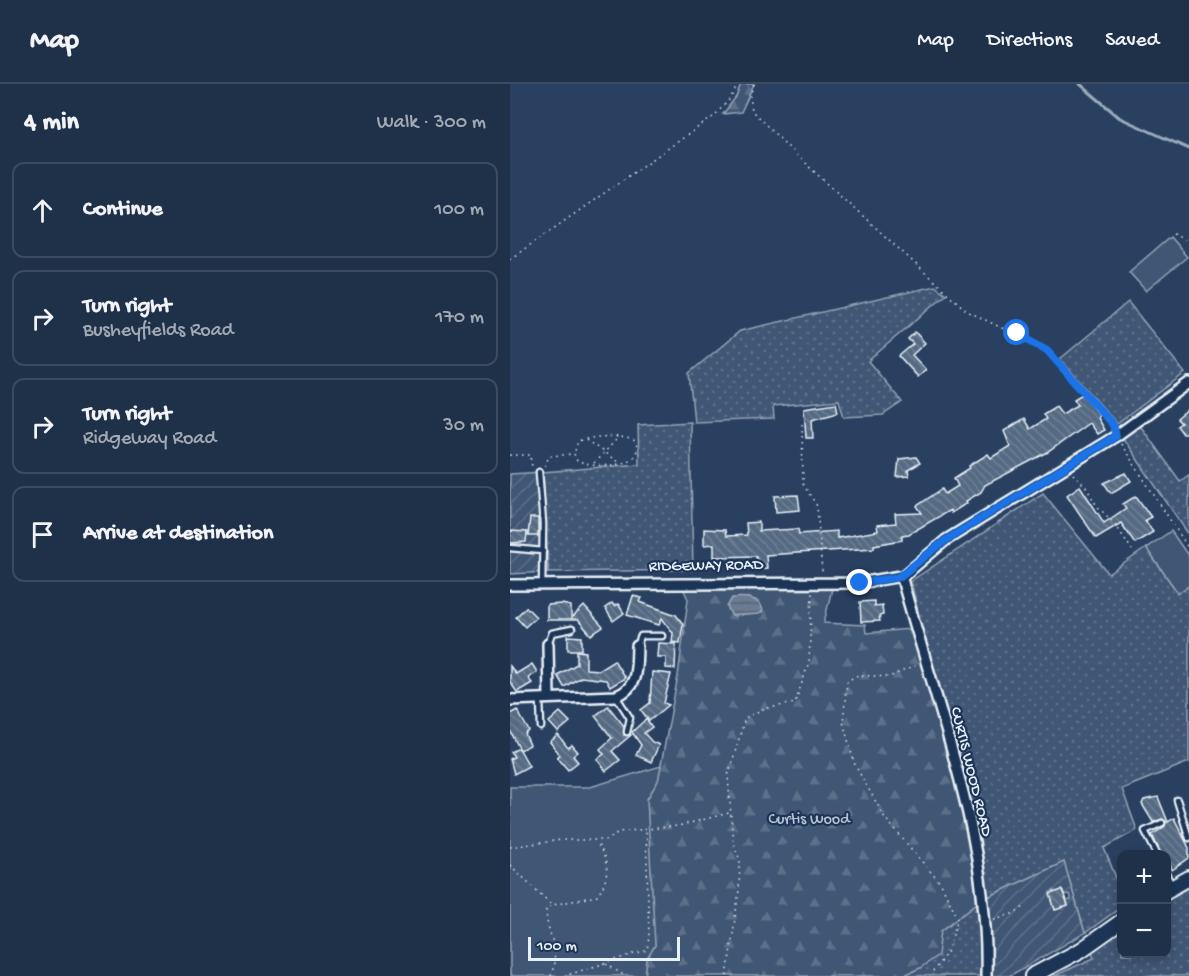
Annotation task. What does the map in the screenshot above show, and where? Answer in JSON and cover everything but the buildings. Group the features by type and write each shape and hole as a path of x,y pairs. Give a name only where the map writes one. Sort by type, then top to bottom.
{"main road":[{"path":"1171,883 1189,878"},
{"path":"1032,976 1081,950 1117,925"}],"street":[{"path":"901,577 946,540 1116,436 1189,383"},
{"name":"RIDGEWAY ROAD","path":"510,585 860,583 901,577"},
{"name":"CURTIS WOOD ROAD","path":"901,577 957,771 975,854 984,920 986,976"},
{"path":"544,699 548,644"},
{"path":"510,700 616,696 626,693 635,677 637,646"}],"lane":[{"path":"539,472 543,550 542,585"},
{"path":"510,548 543,550"},
{"path":"548,644 552,633 572,629"},
{"path":"637,646 640,636 662,636"},
{"path":"616,696 630,718 627,732"},
{"path":"541,727 544,699"},
{"path":"1177,800 1189,838"},
{"path":"1154,850 1145,831 1162,823"}],"path":[{"path":"510,259 713,117 730,99 738,84"},
{"path":"754,84 750,94 752,111 796,155 967,311 1047,350 1113,425 1116,436 1189,549"},
{"path":"1173,234 1189,242"},
{"path":"802,424 803,484 818,506 822,582"},
{"path":"592,464 621,438"},
{"path":"621,438 633,440 638,447 634,459 622,463 580,464 574,454 577,443 585,439 621,438"},
{"path":"585,439 610,459 622,463"},
{"path":"510,455 531,455 532,468 539,472 545,470 545,461 549,456 574,454"},
{"path":"1065,468 1086,487 1097,506 1115,524 1132,550"},
{"path":"727,976 739,890 740,860 733,843 728,776 745,718 763,709 795,703 809,662 812,582"},
{"path":"924,662 889,677 858,675 847,681 843,722 855,765 885,818 941,884 958,918 948,951 930,976"},
{"path":"510,847 561,840 596,842 608,840 618,832 678,826 729,813"},
{"path":"564,976 647,950 649,937 646,830"},
{"path":"551,976 556,955 555,941 548,927 546,910 551,905 597,896 604,887 607,863 596,842"},
{"path":"510,865 551,905"},
{"path":"984,920 1002,918 1026,906"},
{"path":"605,964 625,976"}],"green space":[{"path":"741,84 754,84 741,112 723,114 736,97"},
{"path":"1170,237 1187,257 1146,291 1129,272"},
{"path":"935,286 946,294 868,361 902,402 883,415 844,417 839,400 773,406 774,419 694,422 689,373 740,331"},
{"path":"1128,302 1185,373 1117,424 1060,359"},
{"path":"690,422 693,570 548,572 543,472 639,464 638,425"},
{"path":"1139,424 1180,481 1189,475 1189,535 1122,437"},
{"path":"543,472 548,572 510,574 510,543 521,544 522,542 510,531 510,474"},
{"path":"1043,493 1109,574 1146,548 1178,593 1189,586 1189,762 1122,789 1137,830 1104,848 1117,880 1117,910 1085,933 1064,862 983,899 986,976 902,976 920,968 941,931 982,899 911,581"},
{"path":"1171,531 1189,557 1189,586 1178,593 1146,548"},
{"name":"Curtis Wood","path":"680,582 833,584 824,623 865,625 866,633 910,629 945,728 962,796 982,899 941,931 938,955 920,968 902,976 645,976 647,959 655,945 646,865 647,799 658,780 678,676 688,599"},
{"path":"661,766 658,781 647,799 655,945 647,959 645,976 510,976 510,787 590,787"},
{"path":"1064,862 1085,933 1009,976 992,976 986,898","holes":["1062,890 1064,895 1069,894 1071,900 1067,901 1068,906 1055,909 1050,892 1054,891 1055,896"]},
{"path":"1189,885 1189,976 1054,976 1094,958 1091,948 1117,930 1117,958 1171,958 1171,896"}],"shaded area":[{"path":"732,598 755,600 759,602 763,611 759,614 732,616 727,607"}],"waterway":[{"path":"1080,84 1120,118 1189,149"}],"route":[{"path":"860,583 899,577 946,540 1116,436 1113,425 1047,350 1017,333"}]}
